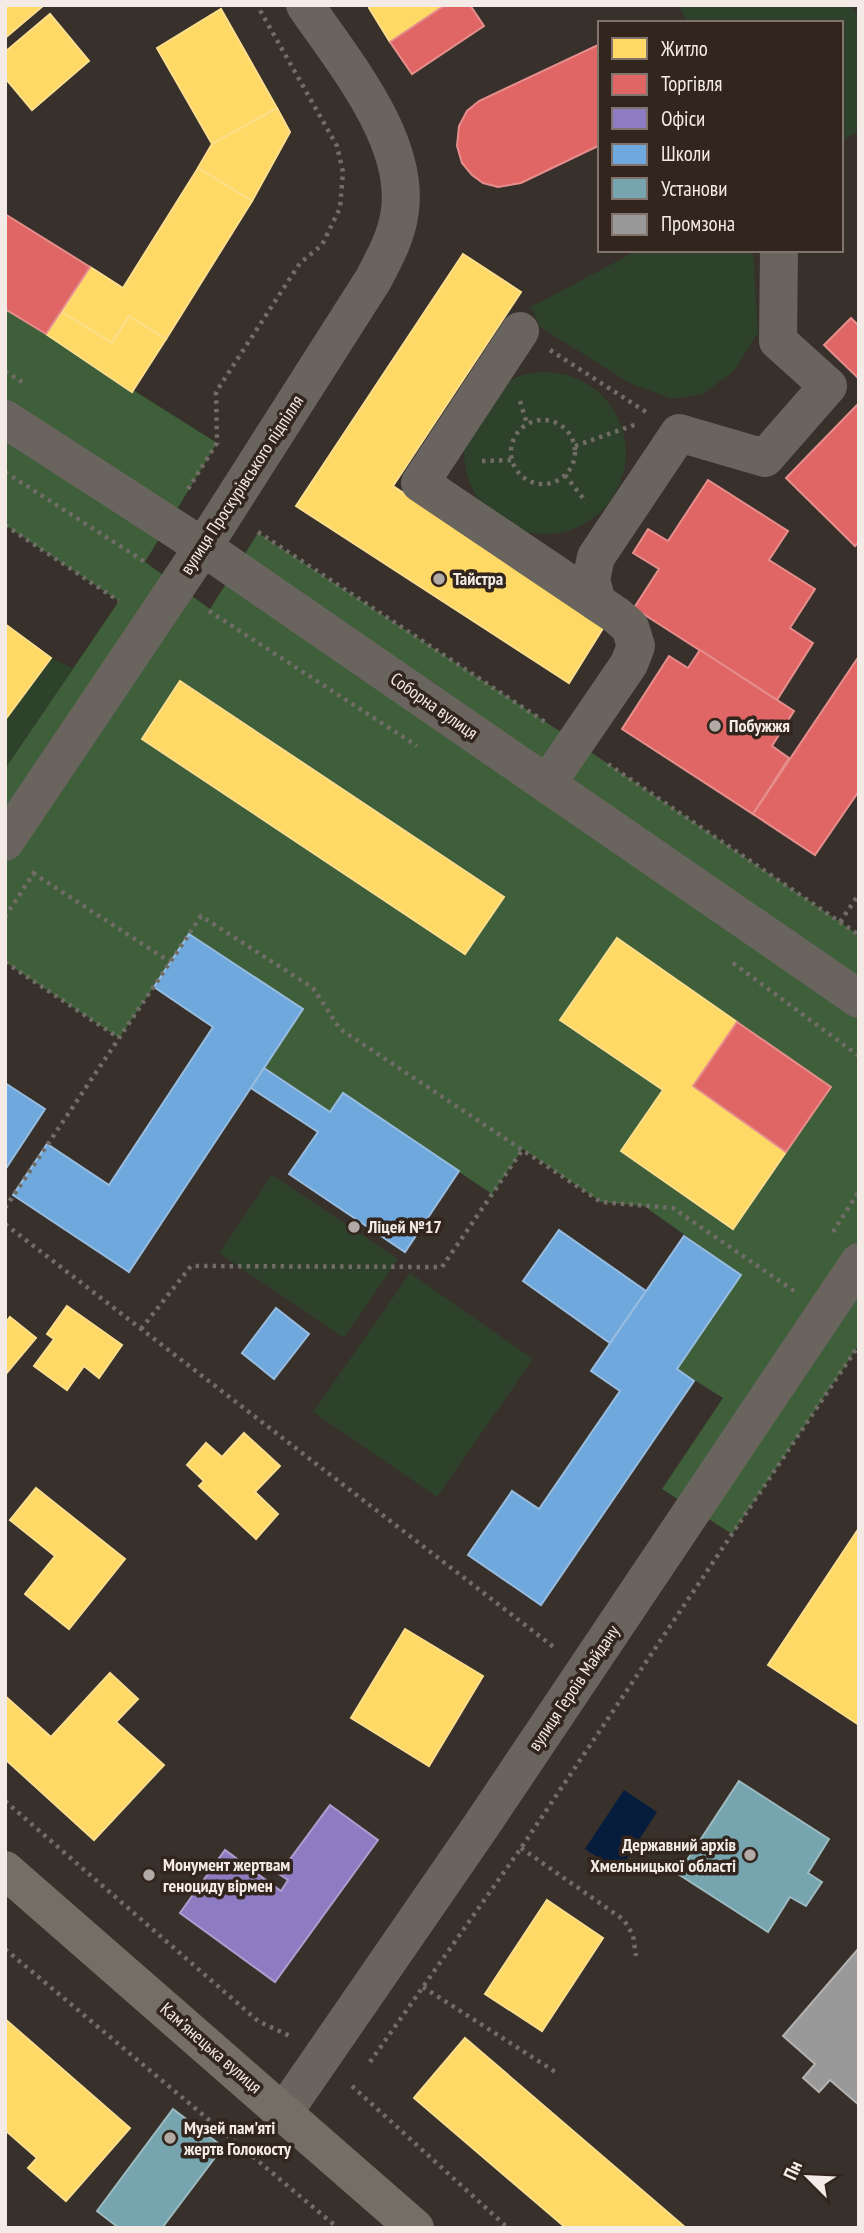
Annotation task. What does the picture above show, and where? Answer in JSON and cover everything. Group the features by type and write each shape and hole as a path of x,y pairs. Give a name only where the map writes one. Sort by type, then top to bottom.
{"main road":[{"name":"Камʼянецька вулиця","path":"5,1870 415,2228"}],"street":[{"name":"вулиця Проскурівського підпілля","path":"5,842 203,547 373,280 392,244 400,211 399,170 372,106 305,5"},
{"path":"597,601 590,580 596,557 667,426 765,457 828,386 778,341 779,252"},
{"path":"520,331 420,483 597,601 630,627 636,646 629,664 547,784"},
{"name":"Соборна вулиця","path":"5,419 203,547 859,999"},
{"name":"вулиця Героїв Майдану","path":"284,2112 481,1826 859,1262"}],"path":[{"path":"189,490 217,443 216,393 300,263 322,245 340,208 343,172 337,146 257,5"},
{"path":"520,331 667,426"},
{"path":"537,421 557,423 571,436 575,446 572,467 556,481 545,484 524,478 512,460 511,449 519,430 537,421"},
{"path":"575,446 667,426"},
{"path":"5,472 145,562"},
{"path":"5,525 119,601"},
{"path":"210,609 418,746"},
{"path":"33,873 170,962"},
{"path":"840,922 859,894"},
{"path":"5,1208 201,916 313,988 340,1029 601,1202 673,1208 794,1292"},
{"path":"727,959 859,1056"},
{"path":"5,962 119,1038"},
{"path":"141,1329 191,1266 442,1267 523,1149"},
{"path":"5,1224 555,1648"},
{"path":"367,2065 521,1848 859,1345"},
{"path":"5,1801 258,2021 293,2038"},
{"path":"521,1848 624,1920 634,1936 636,1956"},
{"path":"5,1949 338,2228"},
{"path":"424,1987 558,2073"},
{"path":"359,2076 351,2087 508,2228"}],"green space":[{"path":"678,5 852,5 859,17 859,131 843,140 843,21 687,21"},
{"path":"634,252 753,252 758,333 734,371 703,394 673,399 631,384 540,327 531,307"},
{"path":"5,309 217,443 145,562 210,609 258,533 576,742 859,935 859,1345 732,1534 662,1489 723,1398 677,1369 741,1275 644,1206 601,1202 523,1149 492,1194 343,1094 330,1112 264,1068 303,1009 190,934 119,1038 5,962 5,769 119,601 5,525"},
{"path":"545,372 576,378 602,396 620,422 626,453 620,484 602,510 576,528 545,534 514,528 488,510 470,484 464,453 470,422 488,396 514,378"},
{"path":"51,658 73,668 5,769 5,720"},
{"path":"272,1175 398,1259 344,1338 219,1253"},
{"path":"410,1273 533,1359 437,1497 313,1412"}],"water":[{"path":"624,1790 657,1812 619,1871 585,1849"}],"building: Житло":[{"path":"5,5 44,5 5,38"},
{"path":"372,5 445,5 390,42 369,8"},
{"path":"221,9 277,108 212,144 157,48"},
{"path":"50,14 89,61 32,110 5,78 5,52"},
{"path":"277,108 290,132 252,201 198,168 212,144"},
{"path":"198,168 252,201 166,339 129,316 112,343 62,312 90,267 123,288"},
{"path":"463,254 521,292 393,486 605,625 569,683 296,506"},
{"path":"62,312 112,343 129,316 166,339 132,392 46,334"},
{"path":"5,624 51,658 5,720"},
{"path":"180,681 504,897 465,954 142,739"},
{"path":"617,938 737,1022 693,1086 786,1152 733,1229 621,1151 663,1090 560,1020"},
{"path":"67,1306 122,1345 99,1378 84,1366 67,1390 34,1366 54,1339 47,1334"},
{"path":"10,1317 36,1338 5,1375 5,1323"},
{"path":"244,1433 280,1466 255,1492 278,1514 256,1539 199,1486 204,1481 187,1465 206,1443 222,1457"},
{"path":"36,1488 125,1559 69,1629 25,1594 55,1556 10,1520"},
{"path":"859,1528 859,1725 768,1665"},
{"path":"405,1629 483,1676 429,1766 351,1718"},
{"path":"110,1673 138,1699 116,1722 164,1765 94,1840 5,1759 5,1696 51,1737"},
{"path":"547,1900 603,1938 542,2031 485,1994"},
{"path":"5,2019 130,2128 66,2201 28,2168 37,2158 5,2130"},
{"path":"465,2038 686,2228 566,2228 414,2098"}],"building: Торгівля":[{"path":"445,5 470,5 484,26 412,74 390,42"},
{"path":"598,45 598,146 521,183 498,187 483,183 462,163 457,146 459,126 467,111 479,101"},
{"path":"5,214 90,267 46,334 5,309"},
{"path":"851,318 859,326 859,379 824,345"},
{"path":"859,403 859,542 855,546 786,478"},
{"path":"708,480 788,531 769,560 815,589 790,628 813,643 777,700 634,608 659,569 633,553 648,529 668,541"},
{"path":"700,650 794,711 772,746 789,758 753,814 622,729 669,656 688,668"},
{"path":"859,656 859,791 815,855 753,814"},
{"path":"737,1022 831,1087 786,1152 693,1086"}],"building: Офіси":[{"path":"330,1805 378,1840 275,1982 180,1913 225,1850 281,1891 288,1880 279,1874"}],"building: Школи":[{"path":"189,934 303,1009 129,1272 13,1195 47,1144 109,1185 213,1027 154,987"},
{"path":"264,1068 330,1112 343,1093 459,1171 405,1252 289,1174 318,1132 251,1088"},
{"path":"5,1083 45,1109 5,1170"},
{"path":"559,1230 646,1291 610,1343 523,1281"},
{"path":"684,1236 741,1275 677,1369 694,1381 541,1605 468,1555 512,1491 539,1509 620,1391 591,1371"},
{"path":"276,1308 309,1334 274,1379 242,1353"}],"building: Установи":[{"path":"739,1781 829,1839 808,1873 822,1882 806,1906 790,1897 768,1932 678,1874"},
{"path":"173,2109 223,2147 162,2228 119,2228 97,2211"}],"building: Промзона":[{"path":"859,1948 859,2105 830,2080 819,2092 803,2078 815,2064 783,2036"}],"place":[{"name":"Тайстра","path":"439,579"},
{"name":"Побужжя","path":"715,726"},
{"name":"Ліцей №17","path":"354,1227"},
{"name":"Державний архів Хмельницької області","path":"750,1855"},
{"name":"Монумент жертвам геноциду вірмен","path":"149,1875"},
{"name":"Музей пам'яті жертв Голокосту","path":"170,2138"}]}
